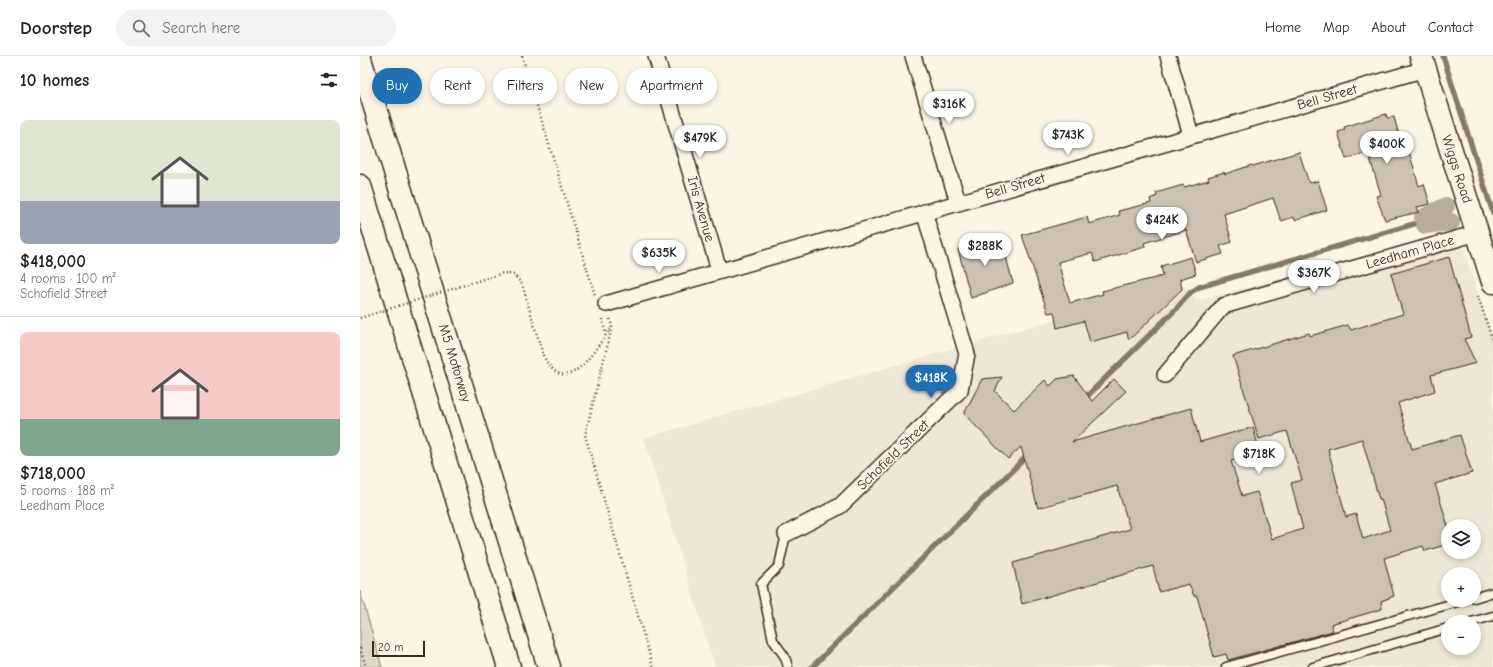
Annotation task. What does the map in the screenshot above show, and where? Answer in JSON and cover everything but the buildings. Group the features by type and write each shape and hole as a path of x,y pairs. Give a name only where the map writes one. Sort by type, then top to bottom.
{"main road":[{"name":"M5 Motorway","path":"360,59 549,667"},
{"name":"Wiggs Road","path":"1423,62 1493,282"},
{"path":"360,186 509,667"}],"street":[{"name":"Iris Avenue","path":"656,56 719,270"},
{"path":"913,56 958,202"},
{"path":"1168,56 1191,135"},
{"name":"Bell Street","path":"600,304 1191,135 1423,62"},
{"name":"Schofield Street","path":"786,534 840,506 960,390 967,354 924,212"},
{"name":"Leedham Place","path":"1165,375 1223,306 1477,233"}],"lane":[{"path":"786,534 779,566 761,584 773,640 785,657 788,667"},
{"path":"1481,596 1493,592"},
{"path":"1226,667 1441,607"},
{"path":"1481,619 1493,616"},
{"path":"1313,667 1441,630"}],"path":[{"path":"522,56 600,304 606,334"},
{"path":"360,318 503,273 514,275 522,284 543,355 550,368 559,373 568,375 578,370 612,327 585,435 653,667"},
{"path":"360,648 366,667"}],"shaded area":[{"path":"1457,231 1493,338 1493,667 715,667 644,438 1181,283 1197,301"},
{"path":"360,591 382,667 360,667"}],"waterway":[{"path":"1443,56 1493,213"},
{"path":"1423,218 1446,206"},
{"path":"1083,400 1177,308 1191,292 1199,287 1448,214"},
{"path":"1425,225 1451,222"},
{"path":"812,667 1029,454"}]}
